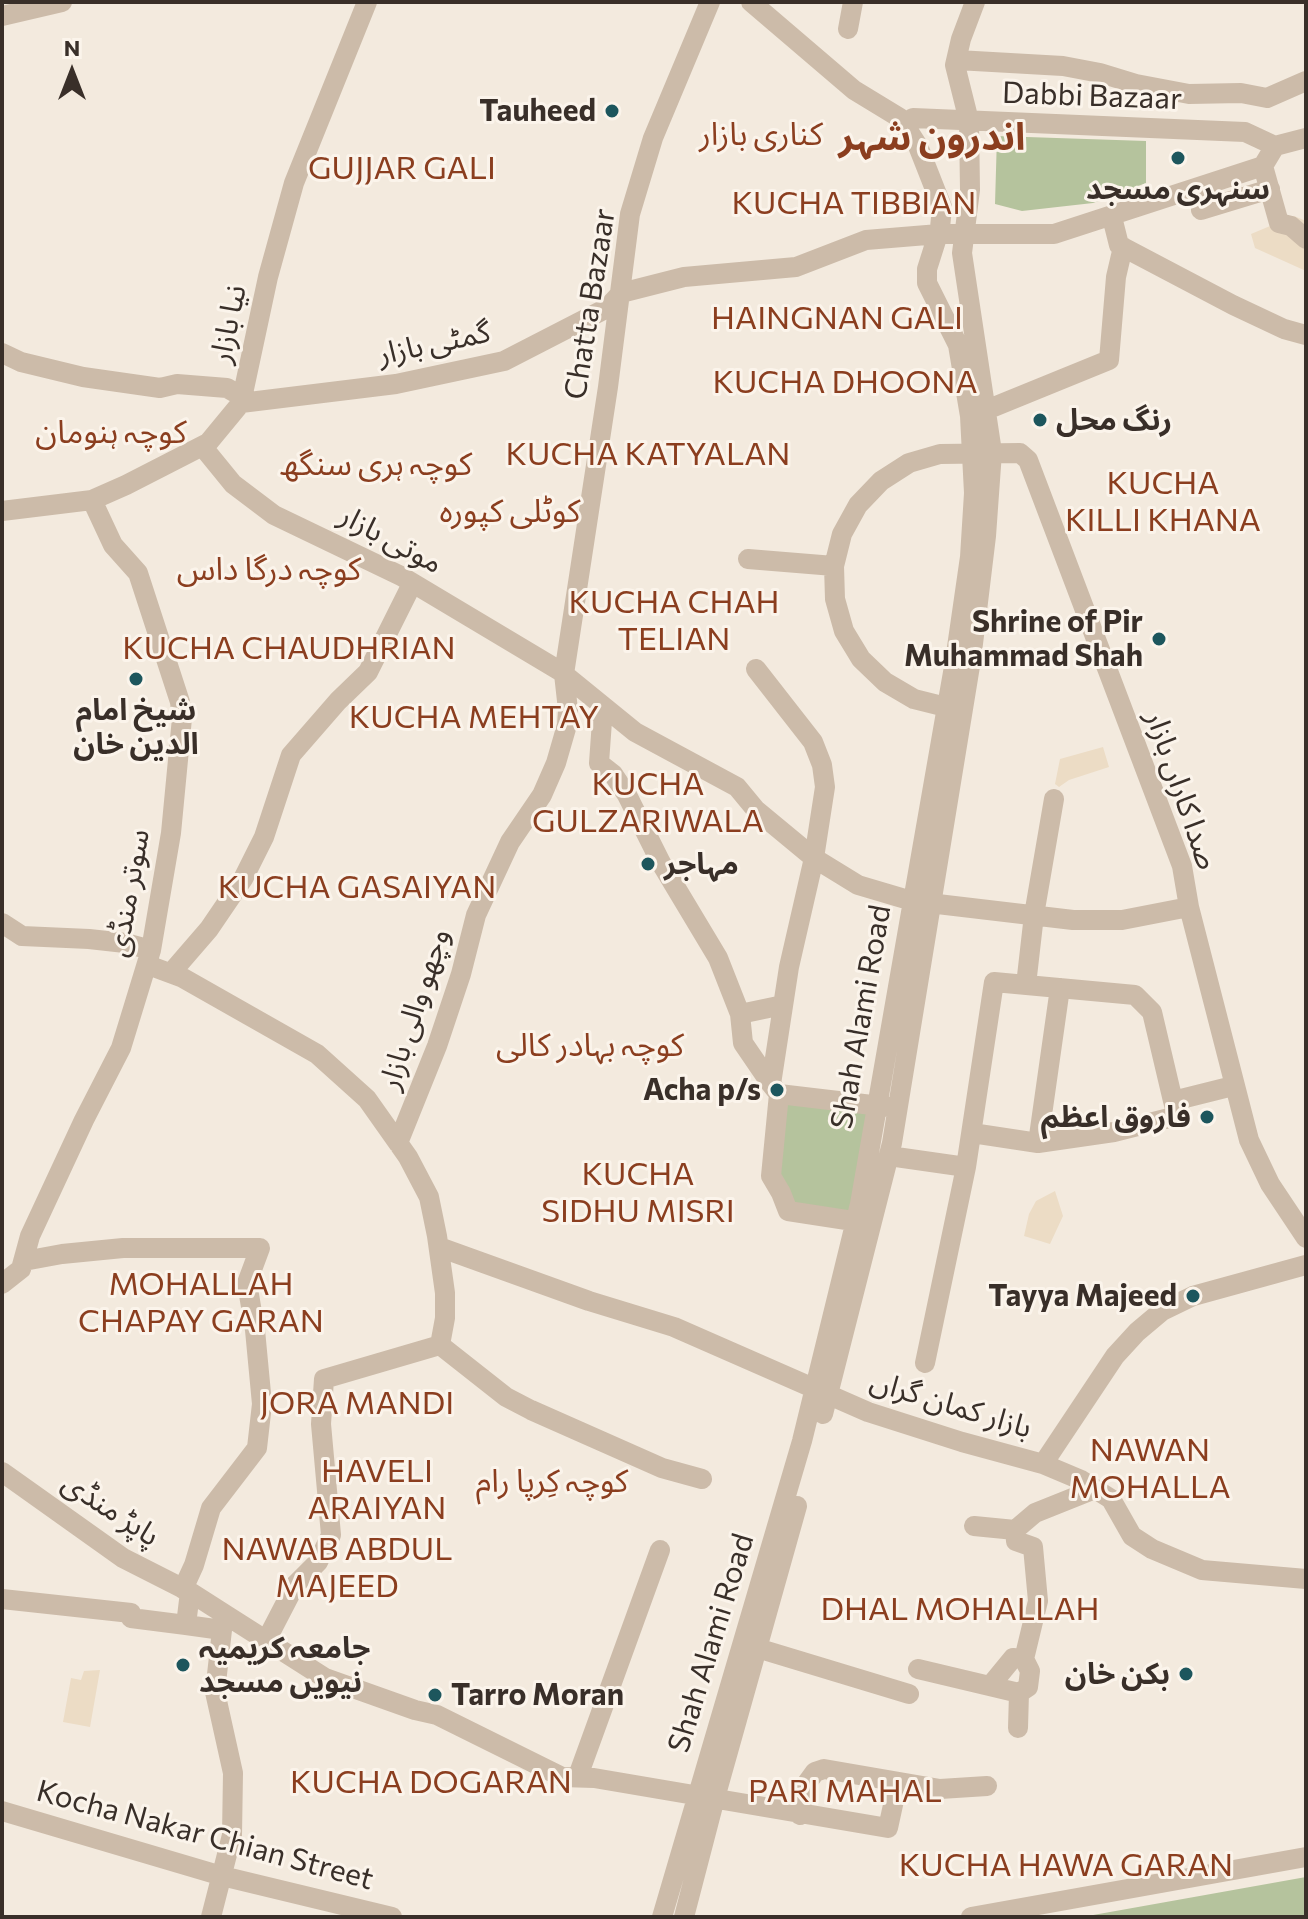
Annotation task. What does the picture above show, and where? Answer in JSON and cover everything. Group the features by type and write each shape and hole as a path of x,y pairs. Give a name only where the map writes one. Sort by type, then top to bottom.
{"street":[{"path":"2,16 62,2"},
{"name":"نیا بازار","path":"2,511 92,500 208,443 242,400 268,277 294,183 367,2"},
{"name":"Chatta Bazaar","path":"564,674 630,214 653,138 710,2"},
{"path":"751,2 843,81 905,123"},
{"path":"848,29 853,2"},
{"path":"975,2 961,39 957,60 1063,66 1189,94 1241,93 1267,98 1306,81"},
{"name":"Shah Alami Road","path":"863,1223 860,1204 876,1105 971,660 986,536 983,452 963,235 969,202 969,121 955,65 957,60"},
{"name":"Dabbi Bazaar","path":"905,123 913,118 1245,132 1275,146"},
{"name":"Shah Alami Road","path":"905,123 941,202 939,234 927,269 927,283 958,345 978,414"},
{"path":"621,293 684,277 796,267 866,240 939,234 1054,234 1263,166 1275,146 1306,138"},
{"path":"1263,166 1279,223 1291,226 1306,239"},
{"path":"1201,210 1270,189"},
{"path":"1112,217 1119,245 1233,305 1284,329 1305,333"},
{"path":"978,414 1109,360 1116,277 1123,247"},
{"name":"گمٹی بازار","path":"2,353 21,362 83,377 160,388 177,384 227,388 242,400 396,384 504,361 607,308 621,293"},
{"name":"موتی بازار","path":"202,446 233,484 274,515 378,563 564,674 635,732 737,787 756,810 814,858 858,885 920,902 1073,920 1122,920 1189,907"},
{"name":"صدا کاراں بازار","path":"983,452 1013,451 1028,460 1182,866 1189,907 1249,1140 1270,1184 1306,1238"},
{"path":"946,707 914,699 885,682 861,659 844,631 835,599 834,566 842,534 858,505 881,481 909,463 940,454 983,452"},
{"name":"Shah Alami Road","path":"662,1917 757,1648 863,1223 889,1156 946,707 983,452"},
{"name":"سوتر منڈی","path":"2,1284 21,1269 30,1236 121,1048 150,958 171,833 182,718 180,702 138,573 113,545 92,500"},
{"path":"748,559 834,566"},
{"path":"171,973 209,929 243,879 264,837 291,755 368,672 412,584"},
{"path":"756,669 813,742 822,765 825,787 814,858 783,1005 771,1176 788,1211 863,1223"},
{"name":"وچھو والی بازار","path":"398,1143 457,988 476,915 510,842 542,795 556,763 568,710 564,674"},
{"path":"603,707 599,763 613,774 627,795 661,863 718,958 740,1014 743,1043 775,1089 897,1108"},
{"path":"1026,985 1034,915 1054,799"},
{"path":"2,923 22,936 125,943 171,973 317,1054 367,1099 398,1143 429,1197 445,1293 440,1345"},
{"path":"925,1363 966,1167 994,982 1135,995 1152,1012 1177,1116 1114,1132 1038,1143 972,1133"},
{"path":"1038,1143 1060,988"},
{"path":"740,1014 783,1005"},
{"path":"1173,1101 1233,1086"},
{"path":"889,1156 966,1167"},
{"name":"بازار کمان گراں","path":"439,1247 589,1301 674,1327 868,1412 1043,1464 1081,1480 1111,1499 1132,1536 1172,1559 1202,1570 1227,1574 1306,1579"},
{"path":"24,1261 62,1254 133,1248 260,1248 247,1283 262,1404 257,1448 211,1508 186,1590 186,1625"},
{"path":"1043,1464 1115,1356 1162,1311 1186,1298 1306,1265"},
{"path":"267,1639 295,1585 318,1562 331,1535 321,1424 324,1379 440,1345"},
{"path":"440,1345 506,1397 531,1410 662,1468 702,1479"},
{"name":"Shah Alami Road","path":"684,1917 706,1797 822,1392"},
{"name":"پاپڑ منڈی","path":"2,1472 123,1558 186,1590 224,1622"},
{"path":"974,1526 1015,1530 1035,1513 1095,1489"},
{"path":"918,1669 1019,1693 1028,1687 1030,1671 1024,1659 1038,1601 1038,1587 1033,1547 1016,1541 1015,1530"},
{"path":"578,1776 660,1550"},
{"path":"2,1599 131,1613 131,1618 186,1625 224,1622 267,1639 325,1678 437,1715 536,1767 562,1777 578,1776 888,1828 898,1782"},
{"path":"211,1917 232,1835 233,1773 215,1692 224,1622"},
{"path":"757,1648 909,1694"},
{"path":"990,1686 1013,1658 1024,1659"},
{"path":"1018,1728 1019,1693"},
{"path":"800,1815 807,1783 815,1772 824,1769 940,1789 987,1786"},
{"name":"Kocha Nakar Chian Street","path":"2,1811 222,1876 392,1917"},
{"path":"971,1917 1306,1857"}],"green space":[{"path":"997,136 1146,141 1146,183 1093,203 1022,211 995,204"},
{"path":"779,1094 876,1105 855,1222 794,1214 781,1193"},
{"path":"1306,1877 1306,1917 1082,1917"}],"shaded area":[{"path":"1294,216 1306,221 1306,271 1255,248 1251,234"},
{"path":"1103,747 1109,767 1069,780 1059,787 1055,784 1060,759"},
{"path":"1055,1191 1063,1216 1050,1244 1024,1236 1029,1214 1036,1201"},
{"path":"100,1670 90,1727 63,1722 71,1678 81,1680 84,1671"}],"place":[{"name":"Tauheed","path":"612,111"},
{"name":"سنہری مسجد","path":"1178,158"},
{"name":"رنگ محل","path":"1040,420"},
{"name":"Shrine of Pir Muhammad Shah","path":"1159,639"},
{"name":"شیخ امام الدین خان","path":"136,679"},
{"name":"مہاجر","path":"648,864"},
{"name":"Acha p/s","path":"777,1090"},
{"name":"فاروق اعظم","path":"1207,1117"},
{"name":"Tayya Majeed","path":"1193,1296"},
{"name":"جامعہ کریمیہ نیویں مسجد","path":"183,1665"},
{"name":"بکن خان","path":"1186,1674"},
{"name":"Tarro Moran","path":"435,1695"}],"district":[{"name":"کناری بازار","path":"761,134"},
{"name":"اندرون شہر","path":"932,137"},
{"name":"GUJJAR GALI","path":"402,168"},
{"name":"KUCHA TIBBIAN","path":"854,203"},
{"name":"HAINGNAN GALI","path":"837,318"},
{"name":"KUCHA DHOONA","path":"845,382"},
{"name":"کوچہ ہنومان","path":"111,432"},
{"name":"KUCHA KATYALAN","path":"648,454"},
{"name":"کوچہ ہری سنگھ","path":"376,464"},
{"name":"KUCHA KILLI KHANA","path":"1163,502"},
{"name":"کوٹلی کپورہ","path":"510,511"},
{"name":"کوچہ درگا داس","path":"269,569"},
{"name":"KUCHA CHAH TELIAN","path":"674,620"},
{"name":"KUCHA CHAUDHRIAN","path":"289,648"},
{"name":"KUCHA MEHTAY","path":"474,717"},
{"name":"KUCHA GULZARIWALA","path":"648,802"},
{"name":"KUCHA GASAIYAN","path":"357,887"},
{"name":"کوچہ بہادر کالی","path":"590,1045"},
{"name":"KUCHA SIDHU MISRI","path":"638,1192"},
{"name":"MOHALLAH CHAPAY GARAN","path":"201,1302"},
{"name":"JORA MANDI","path":"357,1403"},
{"name":"NAWAN MOHALLA","path":"1150,1468"},
{"name":"کوچہ کِرپا رام","path":"552,1481"},
{"name":"HAVELI ARAIYAN","path":"377,1490"},
{"name":"NAWAB ABDUL MAJEED","path":"337,1568"},
{"name":"DHAL MOHALLAH","path":"960,1609"},
{"name":"KUCHA DOGARAN","path":"431,1782"},
{"name":"PARI MAHAL","path":"845,1791"},
{"name":"KUCHA HAWA GARAN","path":"1066,1865"}]}
